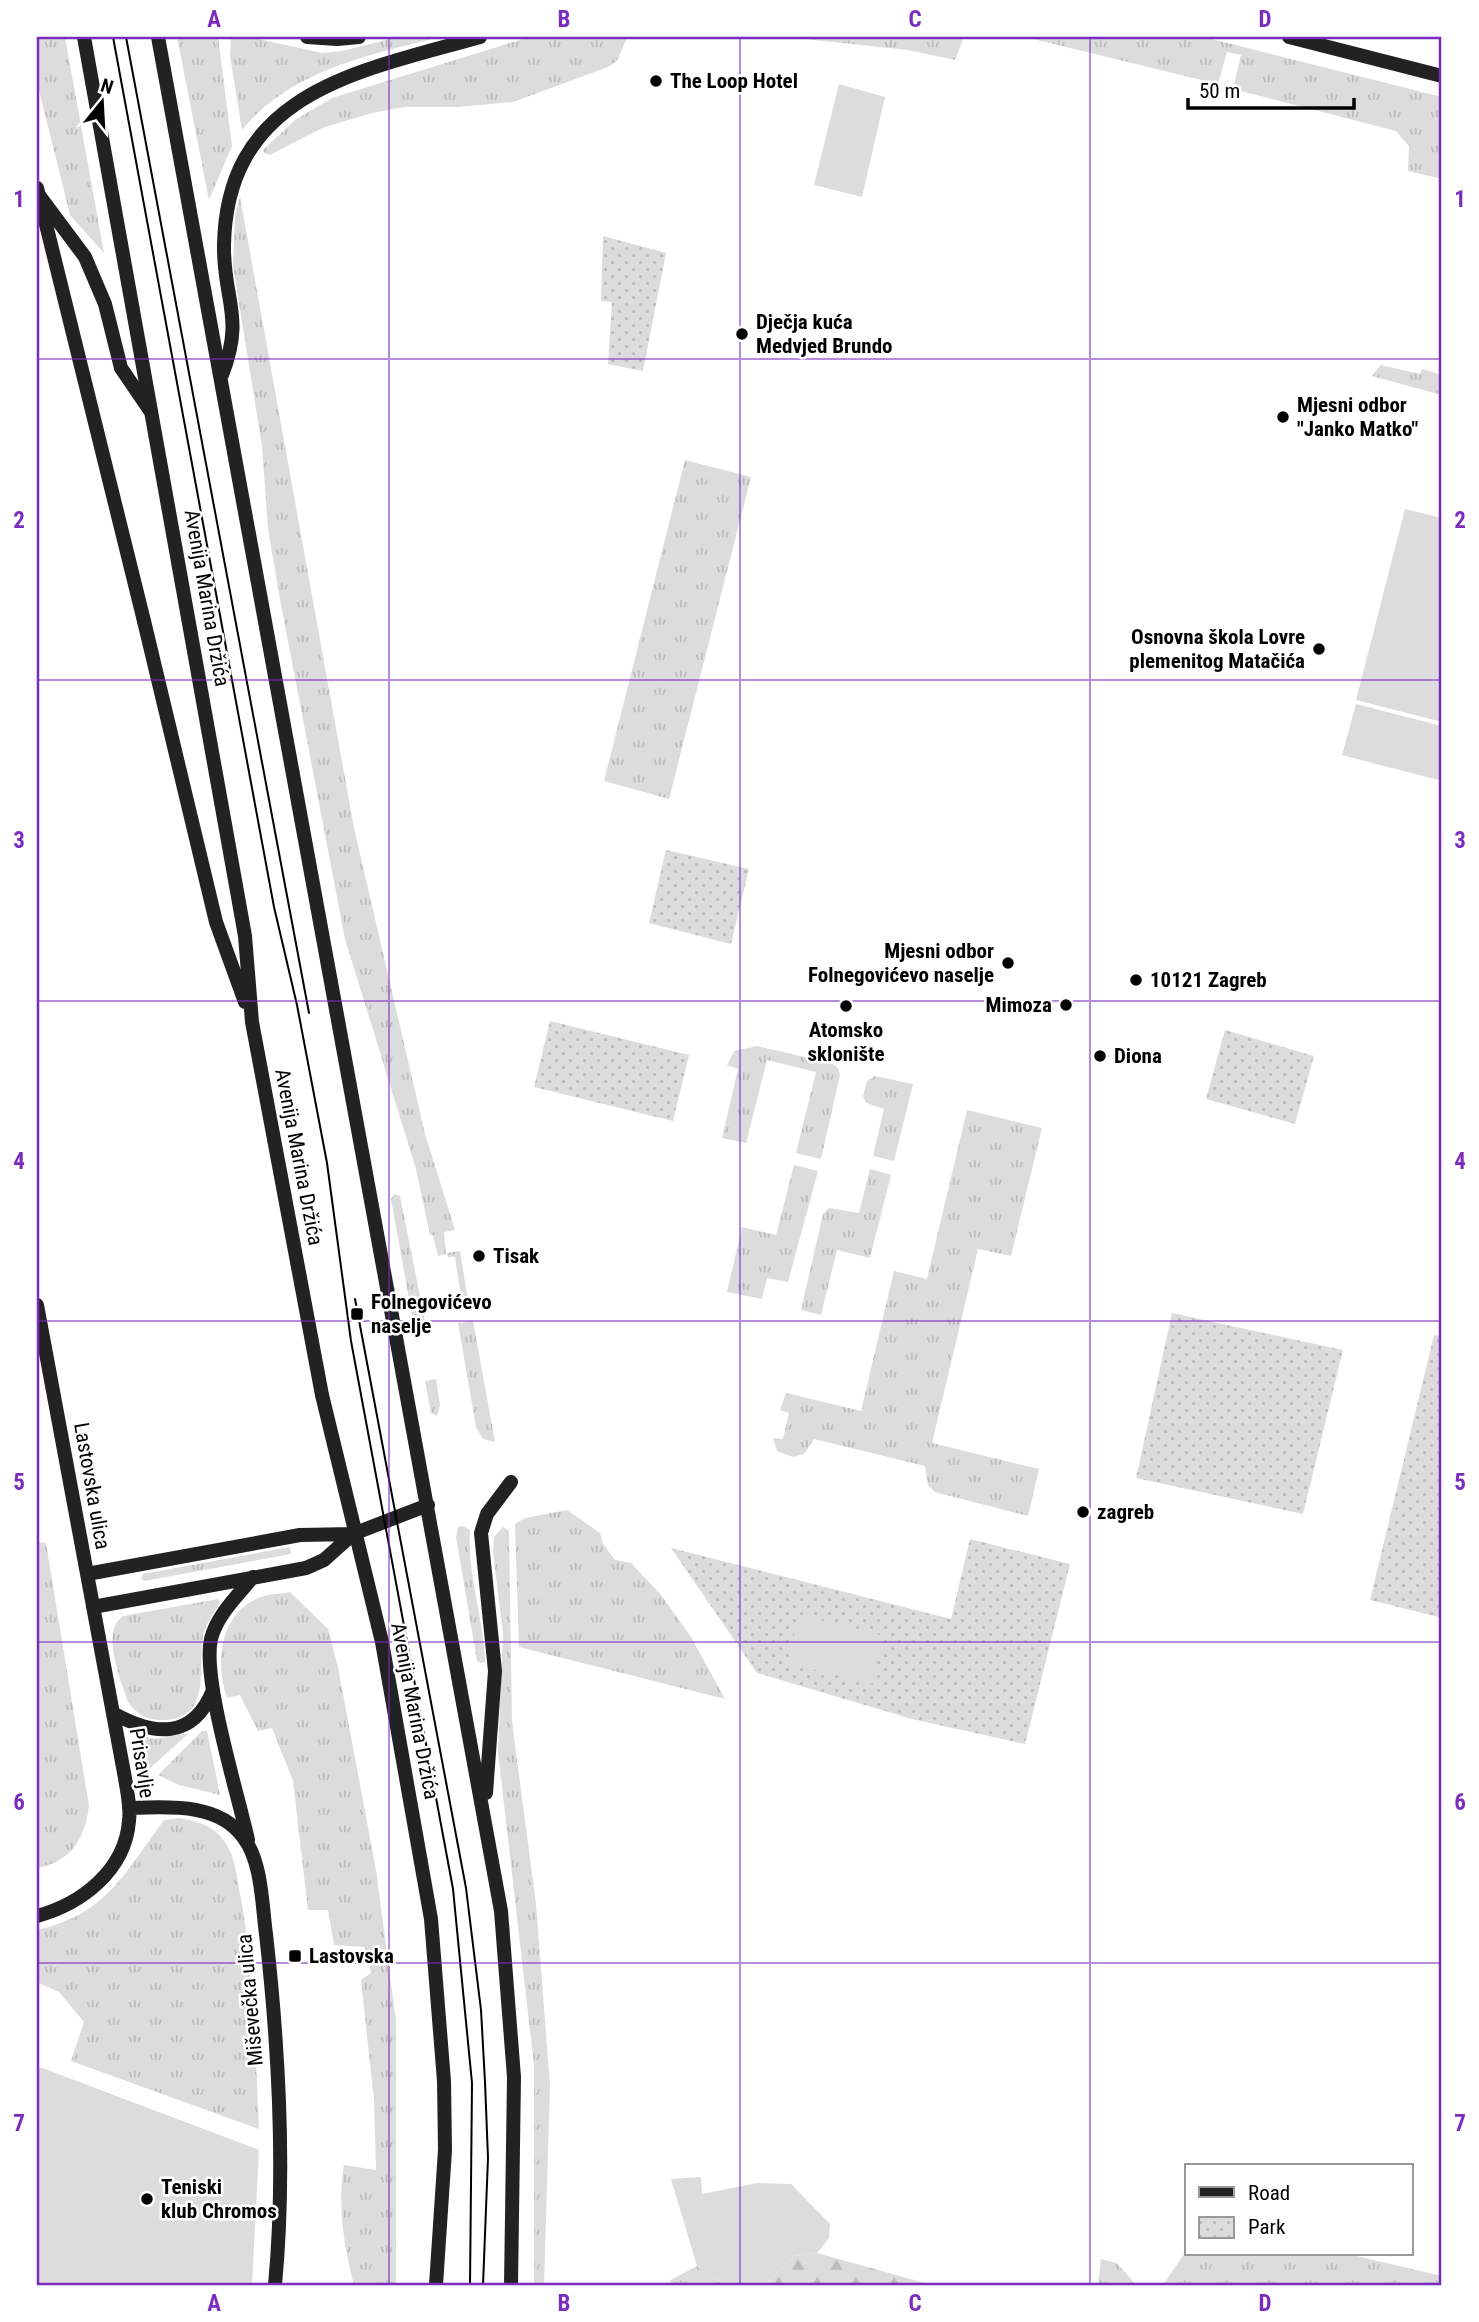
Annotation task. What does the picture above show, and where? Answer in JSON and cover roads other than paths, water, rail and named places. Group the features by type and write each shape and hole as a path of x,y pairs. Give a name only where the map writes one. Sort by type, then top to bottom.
{"main road":[{"name":"Avenija Marina Držića","path":"84,37 154,415 245,936 252,1022 322,1395 353,1535 382,1642 431,1919 444,2081 444,2150 436,2285"},
{"path":"158,37 501,1911 514,2077 513,2281"},
{"path":"307,37 359,37"},
{"path":"221,376 234,333 234,312 224,262 227,215 235,179 252,145 288,107 337,80 480,37"},
{"path":"1289,37 1442,76"},
{"path":"37,191 85,257 105,304 121,368 154,415"},
{"path":"37,191 216,922 252,1022"},
{"name":"Lastovska ulica","path":"37,1305 87,1574 300,1535 353,1535"},
{"path":"484,1808 493,1727 495,1671 481,1534 487,1514 511,1482"},
{"name":"Lastovska ulica","path":"93,1607 316,1564 353,1535 428,1505"},
{"name":"Prisavlje","path":"37,1916 75,1902 106,1875 126,1838 129,1808 87,1574"},
{"path":"251,1851 213,1689 210,1652 215,1628 253,1577"},
{"path":"113,1713 146,1728 175,1729 199,1715 213,1689"},
{"name":"Miševečka ulica","path":"129,1808 175,1807 206,1812 237,1830 251,1851 263,1913 276,2027 280,2178 275,2285"}],"tram line":[{"path":"113,37 274,907 297,1005 327,1163 351,1341 453,1889 472,2083 470,2285"},
{"path":"126,37 309,1013"},
{"path":"355,1299 466,1888 481,2010 485,2082 488,2158 483,2285"}],"place":[{"name":"The Loop Hotel","path":"656,81"},
{"name":"Dječja kuća Medvjed Brundo","path":"742,334"},
{"name":"Mjesni odbor \"Janko Matko\"","path":"1283,417"},
{"name":"Osnovna škola Lovre plemenitog Matačića","path":"1319,649"},
{"name":"Mjesni odbor Folnegovićevo naselje","path":"1008,963"},
{"name":"10121 Zagreb","path":"1136,980"},
{"name":"Mimoza","path":"1066,1005"},
{"name":"Atomsko sklonište","path":"846,1006"},
{"name":"Diona","path":"1100,1056"},
{"name":"Tisak","path":"479,1256"},
{"name":"Folnegovićevo naselje","path":"357,1314"},
{"name":"zagreb","path":"1083,1512"},
{"name":"Lastovska","path":"295,1956"},
{"name":"Teniski klub Chromos","path":"147,2199"}]}
